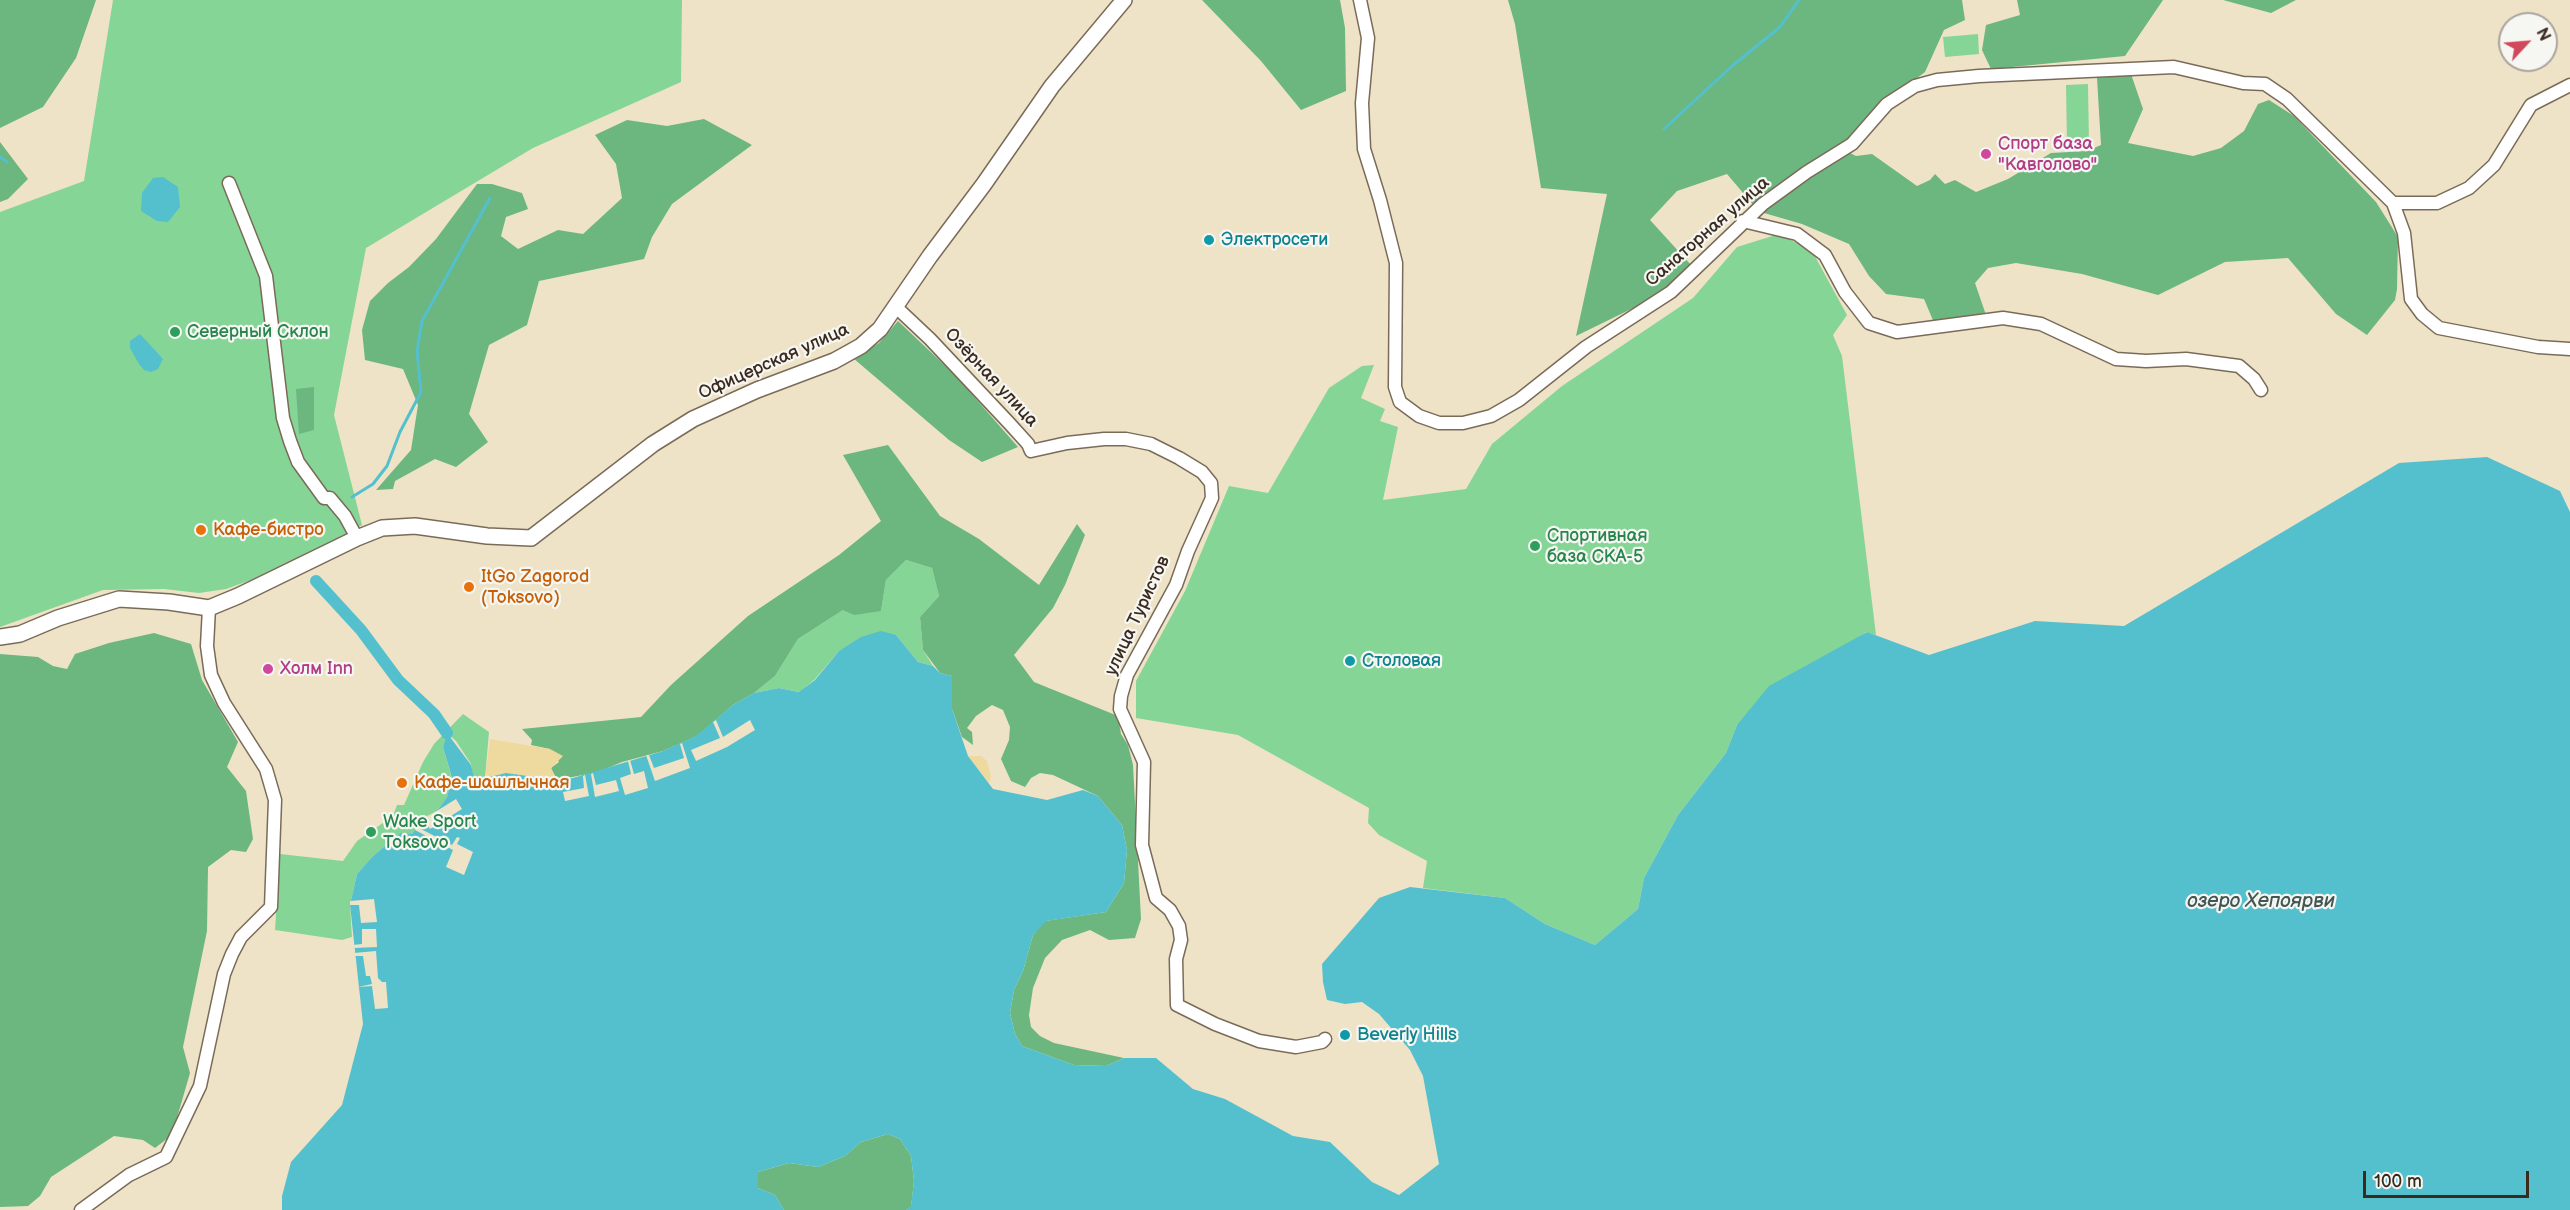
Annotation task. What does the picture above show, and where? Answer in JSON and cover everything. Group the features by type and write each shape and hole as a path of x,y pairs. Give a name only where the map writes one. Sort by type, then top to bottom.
{"street":[{"name":"Офицерская улица","path":"209,608 382,528 415,526 487,536 531,538 653,444 693,419 757,390 834,361 861,346 880,329 930,255 984,184 1052,86 1124,0"},
{"name":"Санаторная улица","path":"1360,0 1368,38 1362,103 1364,149 1396,263 1395,387 1400,402 1419,416 1438,423 1463,423 1491,416 1510,405 1586,347 1671,292 1743,221 1807,172 1852,144 1887,104 1915,86 1937,80 2174,67 2243,83 2265,84 2287,99 2393,204"},
{"path":"2570,85 2531,105 2494,165 2469,188 2437,203 2393,204 2404,233 2411,299 2422,314 2439,328 2538,347 2570,349"},
{"path":"229,183 266,276 283,418 290,441 298,462 324,498 330,498 345,516 352,540"},
{"path":"1743,221 1797,234 1825,255 1845,292 1869,323 1898,332 2003,318 2041,324 2116,359 2146,361 2186,359 2239,366 2254,379 2261,390"},
{"name":"Озёрная улица","path":"896,307 995,407 1028,444 1030,451 1104,438 1126,439 1150,444 1203,472"},
{"name":"улица Туристов","path":"1203,472 1211,483 1212,498 1188,551 1176,585 1127,675 1121,696 1120,709 1144,762 1142,845 1148,875 1156,898 1170,910 1179,926 1181,940 1176,959 1177,1005 1215,1024 1259,1041 1296,1047 1322,1042 1324,1039"},
{"path":"0,637 20,634 58,618 120,599 169,602 209,608 207,646 211,675 224,703 266,769 275,800 271,907 241,937 224,974 200,1086 166,1157 129,1175 81,1210"}],"green space":[{"path":"0,0 96,0 76,58 43,107 0,128"},
{"name":"Северный Склон","path":"113,0 682,0 681,82 533,148 366,248 334,415 362,525 329,544 226,589 199,593 164,589 103,590 0,627 0,212 84,181"},
{"path":"1202,0 1340,0 1345,28 1346,91 1301,110 1261,61"},
{"path":"1508,0 1962,0 1965,20 1944,30 1925,72 1876,109 1861,133 1755,207 1727,174 1677,191 1650,220 1691,265 1670,290 1576,336 1607,194 1541,188 1515,24"},
{"path":"2017,0 2163,0 2125,56 1991,69 1982,50 1986,25 2020,15"},
{"path":"2223,0 2296,0 2271,13"},
{"path":"1978,34 1979,54 1945,57 1943,37"},
{"path":"2131,74 2143,109 2128,143 2193,156 2221,148 2244,131 2258,104 2269,100 2294,116 2376,202 2398,237 2397,289 2395,300 2367,335 2336,314 2288,258 2225,262 2158,295 2082,274 2016,263 1988,268 1975,283 1987,318 1935,325 1924,299 1886,294 1869,276 1849,244 1802,224 1764,213 1765,206 1848,152 1856,156 1872,154 1917,186 1930,180 1935,174 1945,184 1955,180 1976,192 2008,179 2051,153 2087,151 2101,145 2097,78"},
{"path":"2088,84 2089,145 2067,146 2066,85"},
{"path":"704,119 752,145 672,204 652,237 644,259 539,281 527,325 489,345 469,414 488,442 456,467 435,459 395,481 393,489 376,490 411,450 418,405 403,369 365,360 362,330 370,301 409,267 436,239 477,184 492,184 522,193 528,209 506,217 501,236 518,249 558,230 583,234 622,198 616,164 595,135 627,120 667,126"},
{"path":"0,142 28,179 8,199 0,202"},
{"name":"Спортивная база СКА-5","path":"1779,234 1812,251 1847,315 1833,335 1842,356 1876,635 1866,632 1737,725 1726,753 1678,815 1644,878 1638,909 1595,945 1545,924 1505,898 1423,888 1427,861 1379,835 1368,823 1369,808 1238,735 1136,718 1136,681 1185,591 1229,486 1268,493 1329,388 1362,366 1374,365 1361,398 1385,409 1380,421 1398,427 1383,500 1466,489 1492,444 1562,386 1693,298 1737,247"},
{"path":"898,321 955,375 1018,447 982,462 949,440 853,358 879,343"},
{"path":"314,387 314,430 299,434 296,389"},
{"path":"888,445 940,516 979,539 1039,585 1077,524 1085,535 1053,608 1014,655 1034,682 1118,716 1121,734 1128,745 1133,765 1141,919 1135,938 1109,940 1090,930 1062,940 1045,958 1033,988 1029,1015 1031,1027 1040,1036 1054,1043 1124,1058 1106,1066 1074,1065 1022,1046 1015,1034 1010,1013 1014,990 1023,971 1033,935 1045,921 1106,912 1124,883 1127,850 1122,825 1098,796 1053,775 1040,773 1031,778 1025,787 1011,781 1001,759 1009,740 1010,727 1003,710 992,705 976,716 967,728 972,732 973,745 962,737 952,709 952,676 940,673 923,650 920,617 939,596 932,568 906,560 886,580 881,611 854,615 843,610 798,639 775,676 754,693 733,705 697,736 663,751 622,762 598,772 557,780 551,768 559,762 550,749 531,745 532,740 522,729 641,717 671,685 748,616 839,555 881,521 843,455"},
{"path":"906,560 932,568 939,596 920,617 923,650 933,666 918,662 896,635 839,651 815,679 800,692 779,688 754,693 775,676 798,639 843,610 881,611 886,580"},
{"path":"154,633 191,644 202,680 238,742 227,767 246,791 253,839 246,852 231,850 208,867 207,931 183,1047 190,1073 172,1135 155,1148 143,1140 114,1136 51,1177 40,1196 28,1206 0,1207 0,654 38,657 53,666 67,669 75,654 109,643"},
{"path":"463,714 489,732 485,778 473,777 471,764 456,741 447,733 443,747 452,779 447,797 437,811 427,816 425,822 412,834 400,833 372,857 357,874 350,905 352,937 342,940 275,930 280,854 343,861 357,841 393,816 397,805 404,805 423,762 434,744"},
{"path":"888,1134 900,1139 911,1156 914,1181 911,1207 906,1210 784,1210 775,1195 758,1188 758,1172 789,1163 818,1167 845,1156 861,1142"}],"sand":[{"path":"490,739 550,749 563,756 551,768 557,780 506,773 485,778"},
{"path":"968,756 981,756 987,761 991,777 989,783"}],"water":[{"path":"163,177 178,187 180,207 168,222 157,221 141,211 142,193 153,178"},
{"path":"140,334 163,359 158,369 151,372 144,370 130,348 130,341"},
{"name":"озеро Хепоярви","path":"2487,457 2560,491 2570,512 2570,1210 906,1210 911,1206 914,1181 911,1156 900,1139 888,1134 861,1142 845,1156 818,1167 789,1163 758,1172 758,1188 775,1195 784,1210 282,1210 282,1196 291,1162 342,1105 363,1024 350,905 357,874 372,857 400,833 412,834 425,822 427,817 437,811 447,797 452,778 443,747 447,733 471,765 474,777 485,778 506,773 557,780 573,778 663,751 696,736 733,705 754,693 779,688 799,692 815,680 839,651 861,637 881,631 896,635 918,662 933,666 940,673 952,676 952,709 968,756 993,789 1047,800 1083,790 1098,796 1122,825 1127,850 1124,883 1106,912 1046,921 1033,935 1023,971 1014,990 1010,1013 1015,1034 1022,1046 1074,1065 1106,1066 1124,1058 1156,1058 1193,1089 1225,1099 1293,1136 1330,1142 1372,1182 1399,1195 1439,1164 1423,1076 1410,1050 1379,1014 1362,1002 1345,1004 1327,1000 1323,982 1322,964 1379,898 1410,887 1505,898 1545,924 1595,945 1638,909 1644,878 1678,815 1726,753 1737,725 1769,686 1867,632 1929,655 2035,621 2124,626 2399,463"}],"pier":[{"path":"716,720 723,737 750,720 755,730 727,747 696,761 691,750 720,738 713,722"},
{"path":"682,743 690,768 655,781 646,755 649,755 654,768 684,758 680,744"},
{"path":"630,760 634,774 644,771 648,788 625,795 620,778 631,774 628,761"},
{"path":"593,773 596,785 616,780 619,791 595,797 591,774"},
{"path":"585,775 589,796 565,801 563,792 584,788 583,776"},
{"path":"456,799 462,809 430,829 425,822 427,817"},
{"path":"417,827 452,845 457,837 460,838 457,844 473,852 464,875 446,867 453,850 415,830"},
{"path":"374,899 377,922 361,923 359,905 350,905 350,901"},
{"path":"362,929 376,929 377,947 354,948 353,945 362,944"},
{"path":"376,951 378,978 386,982 388,1008 375,1009 372,986 358,987 372,984 370,976 366,976 363,956 355,956 354,953"}],"waterway":[{"path":"1664,129 1732,66 1780,27 1799,0"},
{"path":"0,157 7,162"},
{"path":"352,497 373,484 387,466 400,432 421,392 417,351 422,321 490,198"},
{"path":"316,581 361,630 398,680 434,714 447,733"}],"place":[{"name":"Спорт база \"Кавголово\"","path":"1986,154"},
{"name":"Электросети","path":"1209,240"},
{"name":"Северный Склон","path":"175,332"},
{"name":"Кафе-бистро","path":"201,530"},
{"name":"Спортивная база СКА-5","path":"1535,546"},
{"name":"ItGo Zagorod (Toksovo)","path":"469,587"},
{"name":"Столовая","path":"1350,661"},
{"name":"Холм Inn","path":"268,669"},
{"name":"Кафе-шашлычная","path":"402,783"},
{"name":"Wake Sport Toksovo","path":"371,832"},
{"name":"Beverly Hills","path":"1345,1035"}]}
